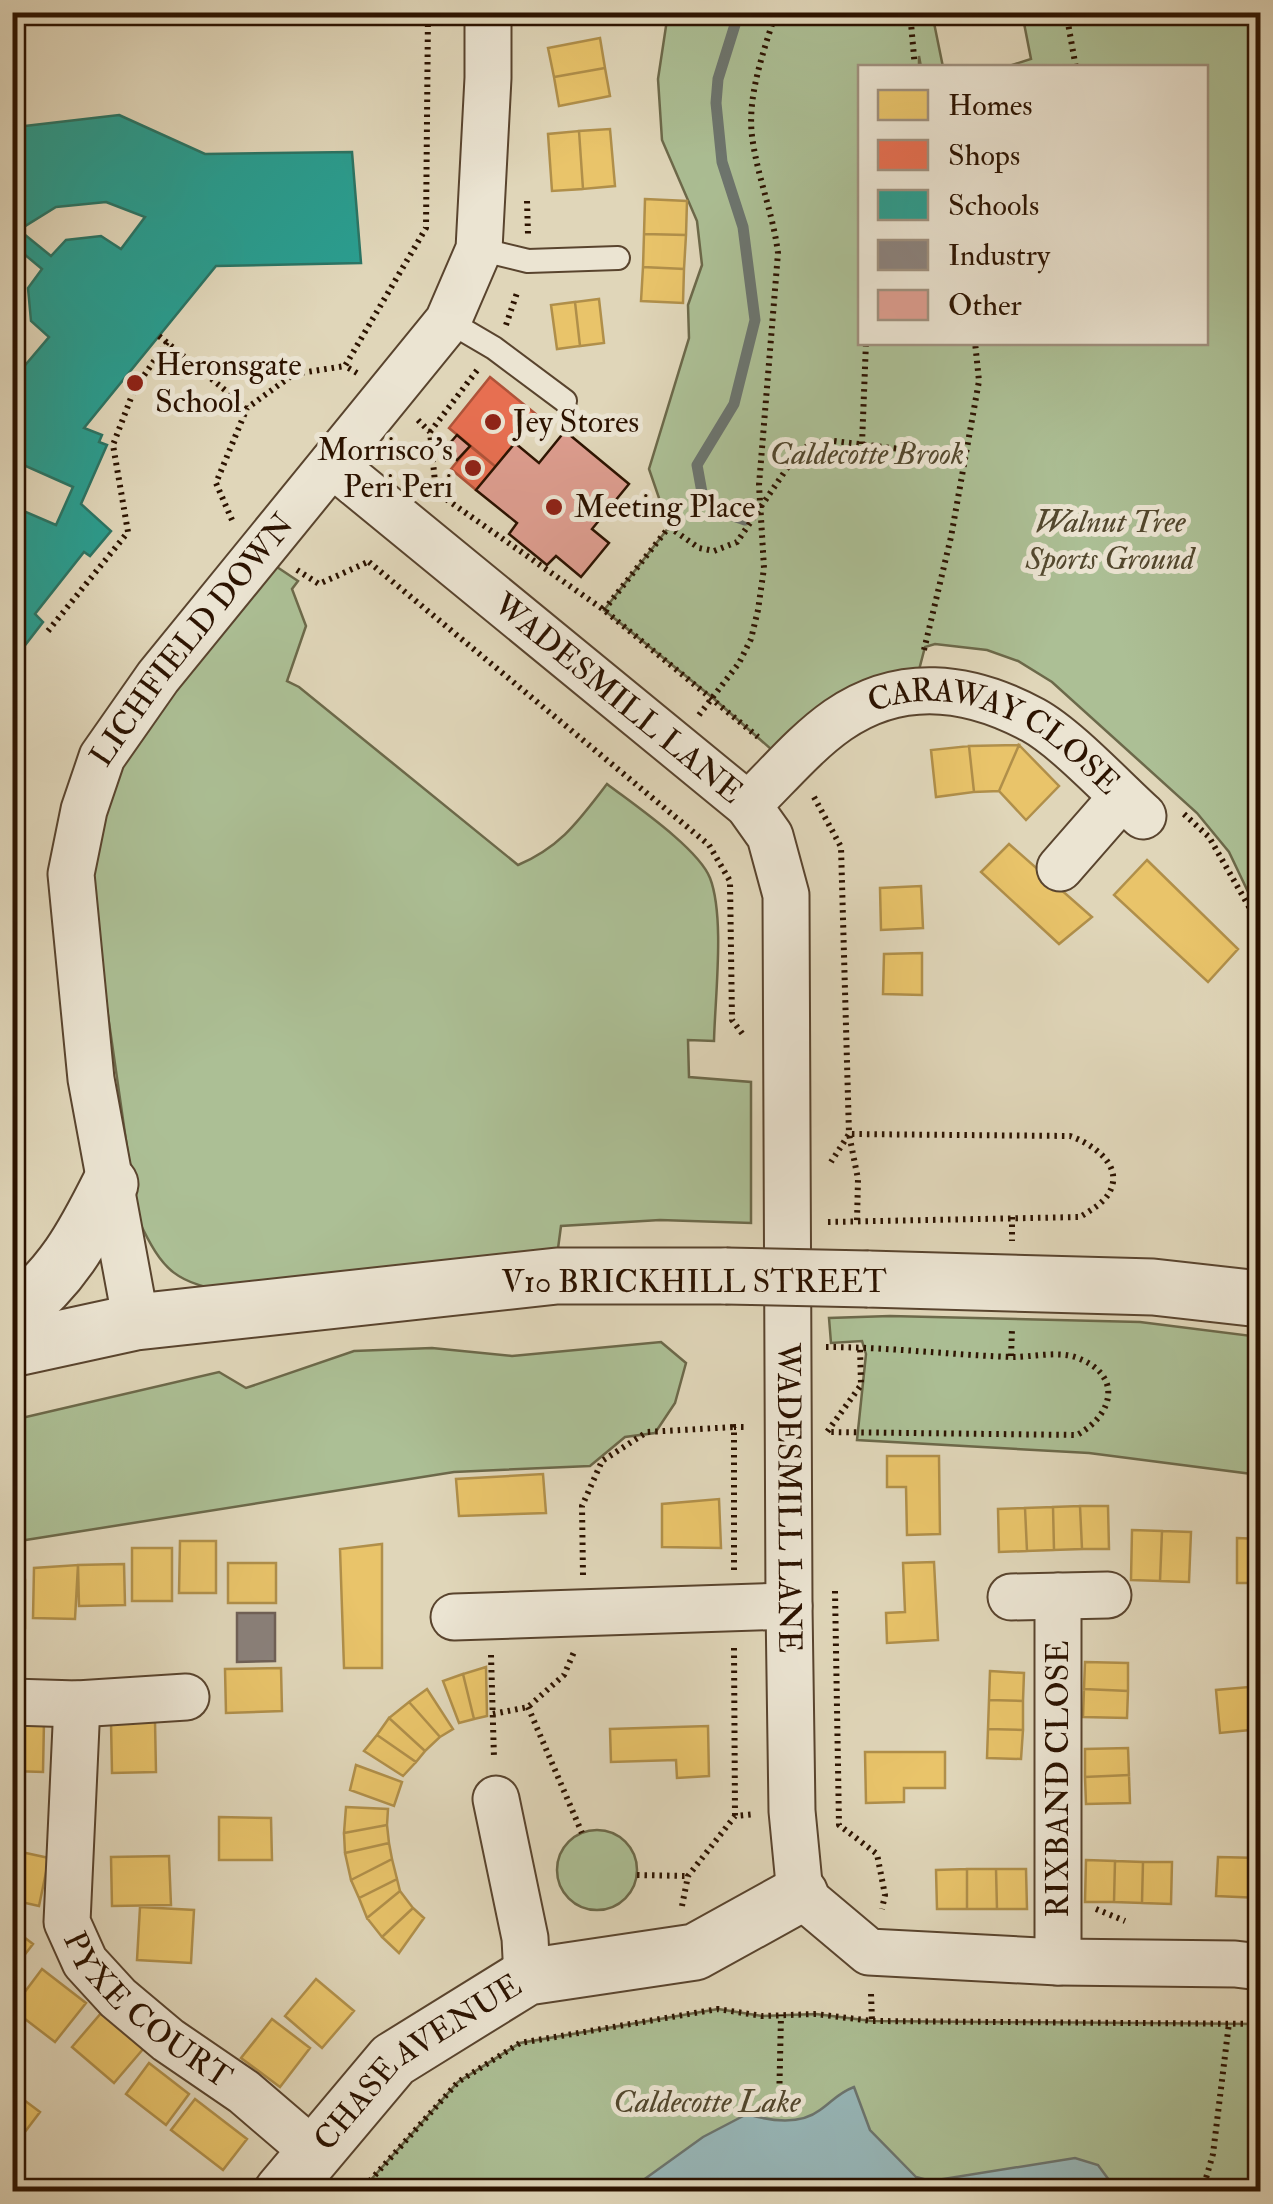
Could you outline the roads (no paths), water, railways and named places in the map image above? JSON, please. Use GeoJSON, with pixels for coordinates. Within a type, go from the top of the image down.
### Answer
{"type":"FeatureCollection","features":[{"type":"Feature","properties":{"kind":"street","name":"LICHFIELD DOWN"},"geometry":{"type":"LineString","coordinates":[[136,1322],[91,1078],[71,874],[84,810],[102,757],[158,677],[448,322],[478,249],[488,12]]}},
{"type":"Feature","properties":{"kind":"street","name":"WADESMILL LANE"},"geometry":{"type":"LineString","coordinates":[[332,464],[675,742],[748,805],[770,836],[786,895],[789,1606],[792,1811],[800,1894]]}},
{"type":"Feature","properties":{"kind":"street","name":"CARAWAY CLOSE"},"geometry":{"type":"LineString","coordinates":[[748,805],[836,722],[875,699],[914,689],[981,698],[1036,722],[1133,807],[1060,868]]}},
{"type":"Feature","properties":{"kind":"street"},"geometry":{"type":"LineString","coordinates":[[12,1316],[36,1298],[78,1248],[110,1184]]}},
{"type":"Feature","properties":{"kind":"street","name":"V10 BRICKHILL STREET"},"geometry":{"type":"LineString","coordinates":[[12,1349],[136,1322],[556,1276],[726,1276],[1152,1288],[1260,1299]]}},
{"type":"Feature","properties":{"kind":"street"},"geometry":{"type":"LineString","coordinates":[[1011,1598],[1108,1595]]}},
{"type":"Feature","properties":{"kind":"street","name":"RIXBAND CLOSE"},"geometry":{"type":"LineString","coordinates":[[1058,1596],[1058,1962]]}},
{"type":"Feature","properties":{"kind":"street"},"geometry":{"type":"LineString","coordinates":[[454,1617],[789,1606]]}},
{"type":"Feature","properties":{"kind":"street"},"geometry":{"type":"LineString","coordinates":[[12,1702],[77,1704],[186,1697]]}},
{"type":"Feature","properties":{"kind":"street","name":"PYXE COURT"},"geometry":{"type":"LineString","coordinates":[[77,1704],[67,1922],[85,1962],[118,1998],[168,2040],[244,2092],[298,2172]]}},
{"type":"Feature","properties":{"kind":"street"},"geometry":{"type":"LineString","coordinates":[[496,1799],[525,1938],[526,1977]]}},
{"type":"Feature","properties":{"kind":"street"},"geometry":{"type":"LineString","coordinates":[[800,1894],[869,1952],[1260,1967]]}},
{"type":"Feature","properties":{"kind":"street","name":"CHASE AVENUE"},"geometry":{"type":"LineString","coordinates":[[298,2172],[393,2060],[526,1977],[695,1952],[800,1894]]}},
{"type":"Feature","properties":{"kind":"lane"},"geometry":{"type":"LineString","coordinates":[[478,249],[528,261],[618,258]]}},
{"type":"Feature","properties":{"kind":"lane"},"geometry":{"type":"LineString","coordinates":[[448,322],[494,348],[565,400]]}},
{"type":"Feature","properties":{"kind":"water","name":"Caldecotte Lake"},"geometry":{"type":"Polygon","coordinates":[[[854,2087],[870,2130],[916,2177],[931,2181],[1075,2158],[1098,2165],[1109,2180],[1106,2191],[628,2191],[703,2137],[747,2114],[775,2120],[803,2118],[854,2087]]]}},
{"type":"Feature","properties":{"kind":"waterway"},"geometry":{"type":"LineString","coordinates":[[739,12],[718,79],[716,103],[722,162],[743,227],[755,320],[734,404],[697,465],[703,498],[719,511],[745,520]]}},
{"type":"Feature","properties":{"kind":"place","name":"Heronsgate School"},"geometry":{"type":"Point","coordinates":[135,383]}},
{"type":"Feature","properties":{"kind":"place","name":"Jey Stores"},"geometry":{"type":"Point","coordinates":[493,422]}},
{"type":"Feature","properties":{"kind":"place","name":"Morrisco's Peri Peri"},"geometry":{"type":"Point","coordinates":[473,468]}},
{"type":"Feature","properties":{"kind":"place","name":"Meeting Place"},"geometry":{"type":"Point","coordinates":[554,507]}},
{"type":"Feature","properties":{"kind":"park label","name":"Caldecotte Brook"},"geometry":{"type":"Point","coordinates":[867,454]}},
{"type":"Feature","properties":{"kind":"park label","name":"Walnut Tree Sports Ground"},"geometry":{"type":"Point","coordinates":[1110,540]}}]}
